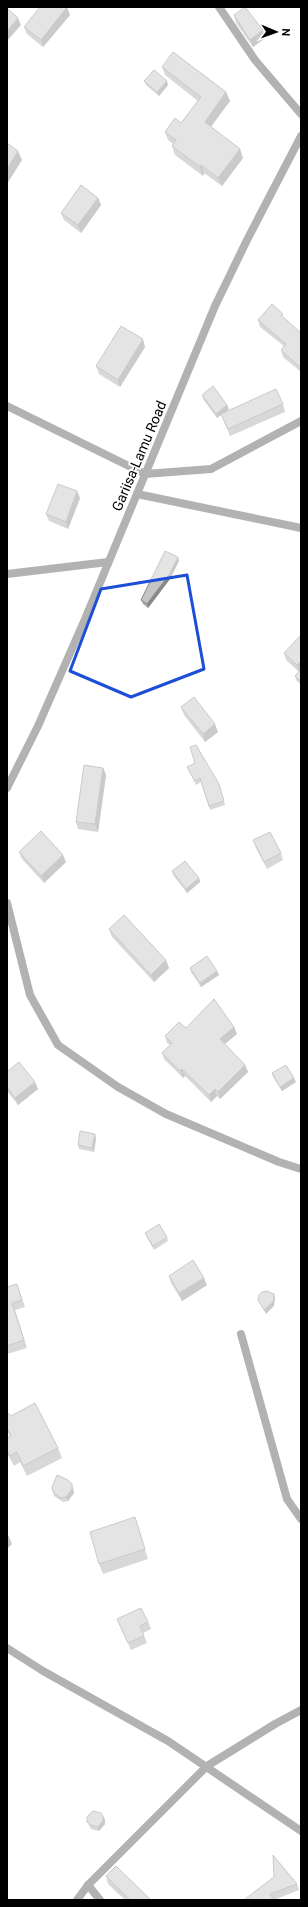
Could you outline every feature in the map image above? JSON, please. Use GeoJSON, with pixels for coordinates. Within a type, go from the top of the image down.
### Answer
{"type":"FeatureCollection","features":[{"type":"Feature","properties":{"kind":"street"},"geometry":{"type":"LineString","coordinates":[[219,7],[255,60],[301,114]]}},
{"type":"Feature","properties":{"kind":"street","name":"Gariisa-Lamu Road"},"geometry":{"type":"LineString","coordinates":[[7,788],[38,726],[215,306],[247,240],[301,136]]}},
{"type":"Feature","properties":{"kind":"street"},"geometry":{"type":"LineString","coordinates":[[7,406],[145,474],[211,469],[277,436],[301,421]]}},
{"type":"Feature","properties":{"kind":"street"},"geometry":{"type":"LineString","coordinates":[[137,494],[301,528]]}},
{"type":"Feature","properties":{"kind":"street"},"geometry":{"type":"LineString","coordinates":[[7,574],[108,562]]}},
{"type":"Feature","properties":{"kind":"street"},"geometry":{"type":"LineString","coordinates":[[7,903],[30,995],[58,1045],[118,1087],[166,1114],[279,1162],[301,1169]]}},
{"type":"Feature","properties":{"kind":"street"},"geometry":{"type":"LineString","coordinates":[[241,1334],[287,1499],[301,1519]]}},
{"type":"Feature","properties":{"kind":"street"},"geometry":{"type":"LineString","coordinates":[[7,1648],[43,1671],[168,1741],[301,1830]]}},
{"type":"Feature","properties":{"kind":"street"},"geometry":{"type":"LineString","coordinates":[[77,1900],[88,1885],[207,1766],[275,1724],[301,1710]]}},
{"type":"Feature","properties":{"kind":"street"},"geometry":{"type":"LineString","coordinates":[[88,1885],[100,1900]]}},
{"type":"Feature","properties":{"kind":"highlighted area"},"geometry":{"type":"Polygon","coordinates":[[[187,575],[204,669],[131,697],[70,671],[101,589],[187,575]]]}},
{"type":"Feature","properties":{"kind":"building"},"geometry":{"type":"Polygon","coordinates":[[[40,7],[67,7],[41,40],[24,27],[40,7]]]}},
{"type":"Feature","properties":{"kind":"building"},"geometry":{"type":"Polygon","coordinates":[[[245,7],[263,30],[250,40],[234,15],[245,7]]]}},
{"type":"Feature","properties":{"kind":"building"},"geometry":{"type":"Polygon","coordinates":[[[7,8],[18,18],[7,31],[7,8]]]}},
{"type":"Feature","properties":{"kind":"building"},"geometry":{"type":"Polygon","coordinates":[[[173,52],[226,92],[205,122],[240,149],[218,178],[201,165],[200,167],[172,146],[176,140],[165,132],[175,118],[181,123],[201,97],[162,67],[173,52]]]}},
{"type":"Feature","properties":{"kind":"building"},"geometry":{"type":"Polygon","coordinates":[[[154,70],[167,81],[157,92],[144,81],[154,70]]]}},
{"type":"Feature","properties":{"kind":"building"},"geometry":{"type":"Polygon","coordinates":[[[7,143],[18,151],[7,169],[7,143]]]}},
{"type":"Feature","properties":{"kind":"building"},"geometry":{"type":"Polygon","coordinates":[[[81,185],[98,198],[78,225],[61,213],[81,185]]]}},
{"type":"Feature","properties":{"kind":"building"},"geometry":{"type":"Polygon","coordinates":[[[272,304],[283,314],[281,315],[301,333],[301,368],[281,350],[286,344],[258,320],[272,304]]]}},
{"type":"Feature","properties":{"kind":"building"},"geometry":{"type":"Polygon","coordinates":[[[121,326],[143,339],[118,380],[96,366],[121,326]]]}},
{"type":"Feature","properties":{"kind":"building"},"geometry":{"type":"Polygon","coordinates":[[[213,386],[227,405],[216,414],[202,395],[213,386]]]}},
{"type":"Feature","properties":{"kind":"building"},"geometry":{"type":"Polygon","coordinates":[[[276,389],[283,404],[228,429],[221,414],[276,389]]]}},
{"type":"Feature","properties":{"kind":"building"},"geometry":{"type":"Polygon","coordinates":[[[58,484],[77,491],[66,522],[46,514],[58,484]]]}},
{"type":"Feature","properties":{"kind":"building"},"geometry":{"type":"Polygon","coordinates":[[[165,551],[178,557],[169,575],[147,604],[141,600],[165,551]]]}},
{"type":"Feature","properties":{"kind":"building"},"geometry":{"type":"Polygon","coordinates":[[[301,635],[301,661],[297,665],[284,653],[301,635]]]}},
{"type":"Feature","properties":{"kind":"building"},"geometry":{"type":"Polygon","coordinates":[[[301,669],[301,682],[295,676],[301,669]]]}},
{"type":"Feature","properties":{"kind":"building"},"geometry":{"type":"Polygon","coordinates":[[[194,697],[215,724],[203,734],[181,707],[194,697]]]}},
{"type":"Feature","properties":{"kind":"building"},"geometry":{"type":"Polygon","coordinates":[[[196,745],[219,784],[224,801],[209,806],[200,778],[195,781],[187,767],[195,763],[190,747],[196,745]]]}},
{"type":"Feature","properties":{"kind":"building"},"geometry":{"type":"Polygon","coordinates":[[[84,765],[103,768],[95,824],[76,822],[84,765]]]}},
{"type":"Feature","properties":{"kind":"building"},"geometry":{"type":"Polygon","coordinates":[[[41,831],[63,855],[41,876],[19,852],[41,831]]]}},
{"type":"Feature","properties":{"kind":"building"},"geometry":{"type":"Polygon","coordinates":[[[270,832],[281,853],[264,862],[253,840],[270,832]]]}},
{"type":"Feature","properties":{"kind":"building"},"geometry":{"type":"Polygon","coordinates":[[[185,861],[199,878],[186,889],[172,871],[185,861]]]}},
{"type":"Feature","properties":{"kind":"building"},"geometry":{"type":"Polygon","coordinates":[[[124,915],[166,960],[151,975],[109,929],[124,915]]]}},
{"type":"Feature","properties":{"kind":"building"},"geometry":{"type":"Polygon","coordinates":[[[207,956],[217,971],[200,983],[190,968],[207,956]]]}},
{"type":"Feature","properties":{"kind":"building"},"geometry":{"type":"Polygon","coordinates":[[[214,999],[234,1027],[220,1039],[245,1065],[218,1092],[215,1089],[209,1095],[182,1069],[180,1071],[162,1053],[172,1043],[165,1036],[179,1022],[186,1028],[214,999]]]}},
{"type":"Feature","properties":{"kind":"building"},"geometry":{"type":"Polygon","coordinates":[[[19,1062],[35,1082],[15,1098],[7,1087],[7,1072],[19,1062]]]}},
{"type":"Feature","properties":{"kind":"building"},"geometry":{"type":"Polygon","coordinates":[[[286,1065],[294,1078],[280,1087],[272,1073],[286,1065]]]}},
{"type":"Feature","properties":{"kind":"building"},"geometry":{"type":"Polygon","coordinates":[[[80,1131],[95,1134],[92,1148],[78,1145],[80,1131]]]}},
{"type":"Feature","properties":{"kind":"building"},"geometry":{"type":"Polygon","coordinates":[[[159,1224],[167,1237],[153,1246],[145,1233],[159,1224]]]}},
{"type":"Feature","properties":{"kind":"building"},"geometry":{"type":"Polygon","coordinates":[[[193,1260],[204,1278],[179,1293],[169,1276],[193,1260]]]}},
{"type":"Feature","properties":{"kind":"building"},"geometry":{"type":"Polygon","coordinates":[[[17,1284],[22,1300],[12,1303],[24,1340],[7,1346],[7,1287],[17,1284]]]}},
{"type":"Feature","properties":{"kind":"building"},"geometry":{"type":"Polygon","coordinates":[[[267,1291],[274,1294],[273,1302],[264,1310],[258,1300],[259,1295],[262,1292],[267,1291]]]}},
{"type":"Feature","properties":{"kind":"building"},"geometry":{"type":"Polygon","coordinates":[[[35,1403],[58,1448],[23,1466],[17,1452],[10,1456],[7,1451],[7,1438],[11,1436],[7,1428],[7,1412],[11,1416],[35,1403]]]}},
{"type":"Feature","properties":{"kind":"building"},"geometry":{"type":"Polygon","coordinates":[[[57,1475],[68,1480],[72,1484],[72,1489],[66,1497],[61,1498],[53,1492],[52,1487],[57,1475]]]}},
{"type":"Feature","properties":{"kind":"building"},"geometry":{"type":"Polygon","coordinates":[[[135,1517],[145,1549],[99,1564],[90,1532],[135,1517]]]}},
{"type":"Feature","properties":{"kind":"building"},"geometry":{"type":"Polygon","coordinates":[[[141,1608],[148,1622],[140,1626],[144,1636],[128,1643],[117,1619],[141,1608]]]}},
{"type":"Feature","properties":{"kind":"building"},"geometry":{"type":"Polygon","coordinates":[[[93,1811],[101,1813],[103,1816],[103,1821],[98,1827],[90,1825],[87,1822],[87,1817],[93,1811]]]}},
{"type":"Feature","properties":{"kind":"building"},"geometry":{"type":"Polygon","coordinates":[[[273,1855],[297,1884],[270,1894],[274,1900],[245,1900],[274,1877],[273,1855]]]}},
{"type":"Feature","properties":{"kind":"building"},"geometry":{"type":"Polygon","coordinates":[[[116,1866],[151,1900],[130,1900],[106,1876],[116,1866]]]}}]}
